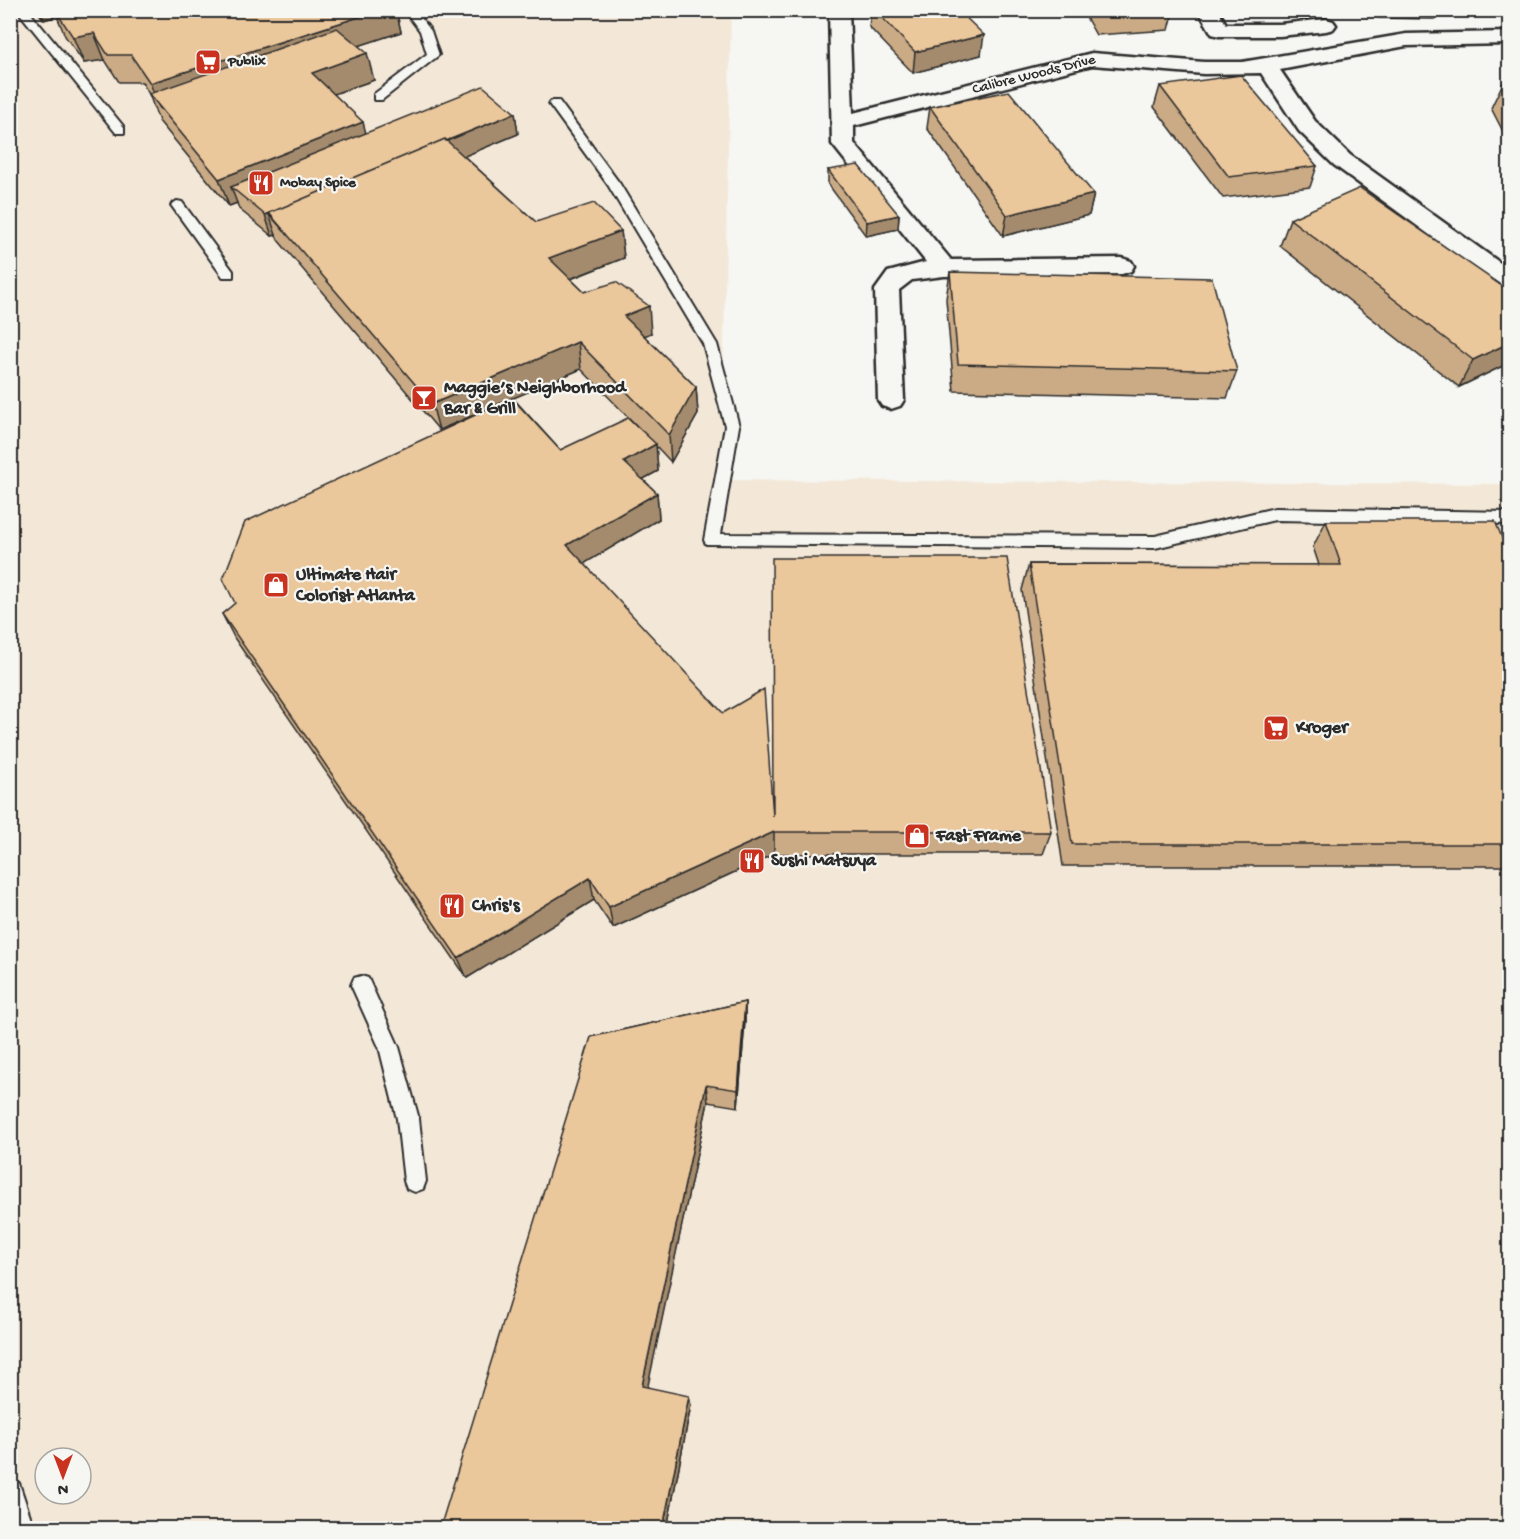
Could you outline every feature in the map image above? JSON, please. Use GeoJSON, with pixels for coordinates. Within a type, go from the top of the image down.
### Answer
{"type":"FeatureCollection","features":[{"type":"Feature","properties":{"kind":"street"},"geometry":{"type":"LineString","coordinates":[[839,10],[843,144],[944,268]]}},
{"type":"Feature","properties":{"kind":"street"},"geometry":{"type":"LineString","coordinates":[[1208,10],[1219,30],[1280,30],[1327,18],[1362,49]]}},
{"type":"Feature","properties":{"kind":"street","name":"Calibre Woods Drive"},"geometry":{"type":"LineString","coordinates":[[841,123],[1092,59],[1125,58],[1223,68],[1266,65],[1407,40],[1509,38]]}},
{"type":"Feature","properties":{"kind":"street"},"geometry":{"type":"LineString","coordinates":[[1266,65],[1322,143],[1509,282]]}},
{"type":"Feature","properties":{"kind":"street"},"geometry":{"type":"LineString","coordinates":[[891,400],[887,290],[896,276],[944,268],[1122,266]]}},
{"type":"Feature","properties":{"kind":"lane"},"geometry":{"type":"LineString","coordinates":[[22,10],[120,130]]}},
{"type":"Feature","properties":{"kind":"lane"},"geometry":{"type":"LineString","coordinates":[[378,97],[433,55],[425,31],[409,10]]}},
{"type":"Feature","properties":{"kind":"lane"},"geometry":{"type":"LineString","coordinates":[[555,104],[614,184],[710,344],[732,426],[712,540],[1155,542],[1275,514],[1509,518]]}},
{"type":"Feature","properties":{"kind":"lane"},"geometry":{"type":"LineString","coordinates":[[177,205],[228,274]]}},
{"type":"Feature","properties":{"kind":"lane"},"geometry":{"type":"LineString","coordinates":[[361,985],[389,1047],[408,1119],[415,1181]]}},
{"type":"Feature","properties":{"kind":"lane"},"geometry":{"type":"LineString","coordinates":[[10,1492],[22,1528]]}},
{"type":"Feature","properties":{"kind":"shaded area"},"geometry":{"type":"Polygon","coordinates":[[[10,11],[731,11],[721,480],[1509,484],[1509,1528],[11,1528],[10,11]]]}},
{"type":"Feature","properties":{"kind":"building"},"geometry":{"type":"Polygon","coordinates":[[[55,10],[381,10],[150,83],[131,55],[108,55],[94,33],[73,37],[55,10]]]}},
{"type":"Feature","properties":{"kind":"building"},"geometry":{"type":"Polygon","coordinates":[[[875,10],[958,10],[984,35],[915,52],[875,10]]]}},
{"type":"Feature","properties":{"kind":"building"},"geometry":{"type":"Polygon","coordinates":[[[1097,10],[1156,10],[1100,15],[1097,10]]]}},
{"type":"Feature","properties":{"kind":"building"},"geometry":{"type":"Polygon","coordinates":[[[337,28],[367,53],[312,73],[363,122],[219,179],[149,94],[337,28]]]}},
{"type":"Feature","properties":{"kind":"building"},"geometry":{"type":"Polygon","coordinates":[[[1241,75],[1317,166],[1229,177],[1160,86],[1241,75]]]}},
{"type":"Feature","properties":{"kind":"building"},"geometry":{"type":"Polygon","coordinates":[[[1504,81],[1509,81],[1509,91],[1504,81]]]}},
{"type":"Feature","properties":{"kind":"building"},"geometry":{"type":"Polygon","coordinates":[[[483,86],[515,113],[446,141],[445,139],[265,215],[231,187],[483,86]]]}},
{"type":"Feature","properties":{"kind":"building"},"geometry":{"type":"Polygon","coordinates":[[[1009,91],[1094,194],[1007,215],[930,107],[1009,91]]]}},
{"type":"Feature","properties":{"kind":"building"},"geometry":{"type":"Polygon","coordinates":[[[445,139],[536,222],[594,203],[621,231],[549,258],[584,292],[616,282],[649,306],[624,316],[696,387],[669,435],[578,342],[432,404],[269,213],[445,139]]]}},
{"type":"Feature","properties":{"kind":"building"},"geometry":{"type":"Polygon","coordinates":[[[858,165],[899,215],[867,222],[828,170],[858,165]]]}},
{"type":"Feature","properties":{"kind":"building"},"geometry":{"type":"Polygon","coordinates":[[[1360,188],[1509,291],[1509,343],[1473,360],[1290,219],[1360,188]]]}},
{"type":"Feature","properties":{"kind":"building"},"geometry":{"type":"Polygon","coordinates":[[[950,272],[1212,278],[1237,371],[958,364],[950,272]]]}},
{"type":"Feature","properties":{"kind":"building"},"geometry":{"type":"Polygon","coordinates":[[[512,398],[560,450],[628,418],[656,444],[624,462],[657,493],[567,545],[723,713],[764,689],[773,817],[772,558],[1007,558],[1051,832],[774,832],[609,907],[590,878],[458,958],[222,614],[235,603],[223,579],[245,522],[512,398]]]}},
{"type":"Feature","properties":{"kind":"building","name":"Kroger"},"geometry":{"type":"Polygon","coordinates":[[[1326,521],[1495,521],[1505,545],[1509,545],[1509,844],[1072,844],[1029,564],[1341,565],[1326,521]]]}},
{"type":"Feature","properties":{"kind":"building"},"geometry":{"type":"Polygon","coordinates":[[[745,1002],[738,1090],[706,1085],[642,1386],[689,1396],[663,1528],[440,1528],[591,1037],[745,1002]]]}},
{"type":"Feature","properties":{"kind":"place","name":"Publix"},"geometry":{"type":"Point","coordinates":[208,62]}},
{"type":"Feature","properties":{"kind":"place","name":"Mobay Spice"},"geometry":{"type":"Point","coordinates":[261,183]}},
{"type":"Feature","properties":{"kind":"place","name":"Maggie’s Neighborhood Bar & Grill"},"geometry":{"type":"Point","coordinates":[424,398]}},
{"type":"Feature","properties":{"kind":"place","name":"Ultimate Hair Colorist Atlanta"},"geometry":{"type":"Point","coordinates":[276,585]}},
{"type":"Feature","properties":{"kind":"place","name":"Kroger"},"geometry":{"type":"Point","coordinates":[1276,728]}},
{"type":"Feature","properties":{"kind":"place","name":"Fast Frame"},"geometry":{"type":"Point","coordinates":[917,836]}},
{"type":"Feature","properties":{"kind":"place","name":"Sushi Matsuya"},"geometry":{"type":"Point","coordinates":[752,861]}},
{"type":"Feature","properties":{"kind":"place","name":"Chris's"},"geometry":{"type":"Point","coordinates":[452,906]}}]}
